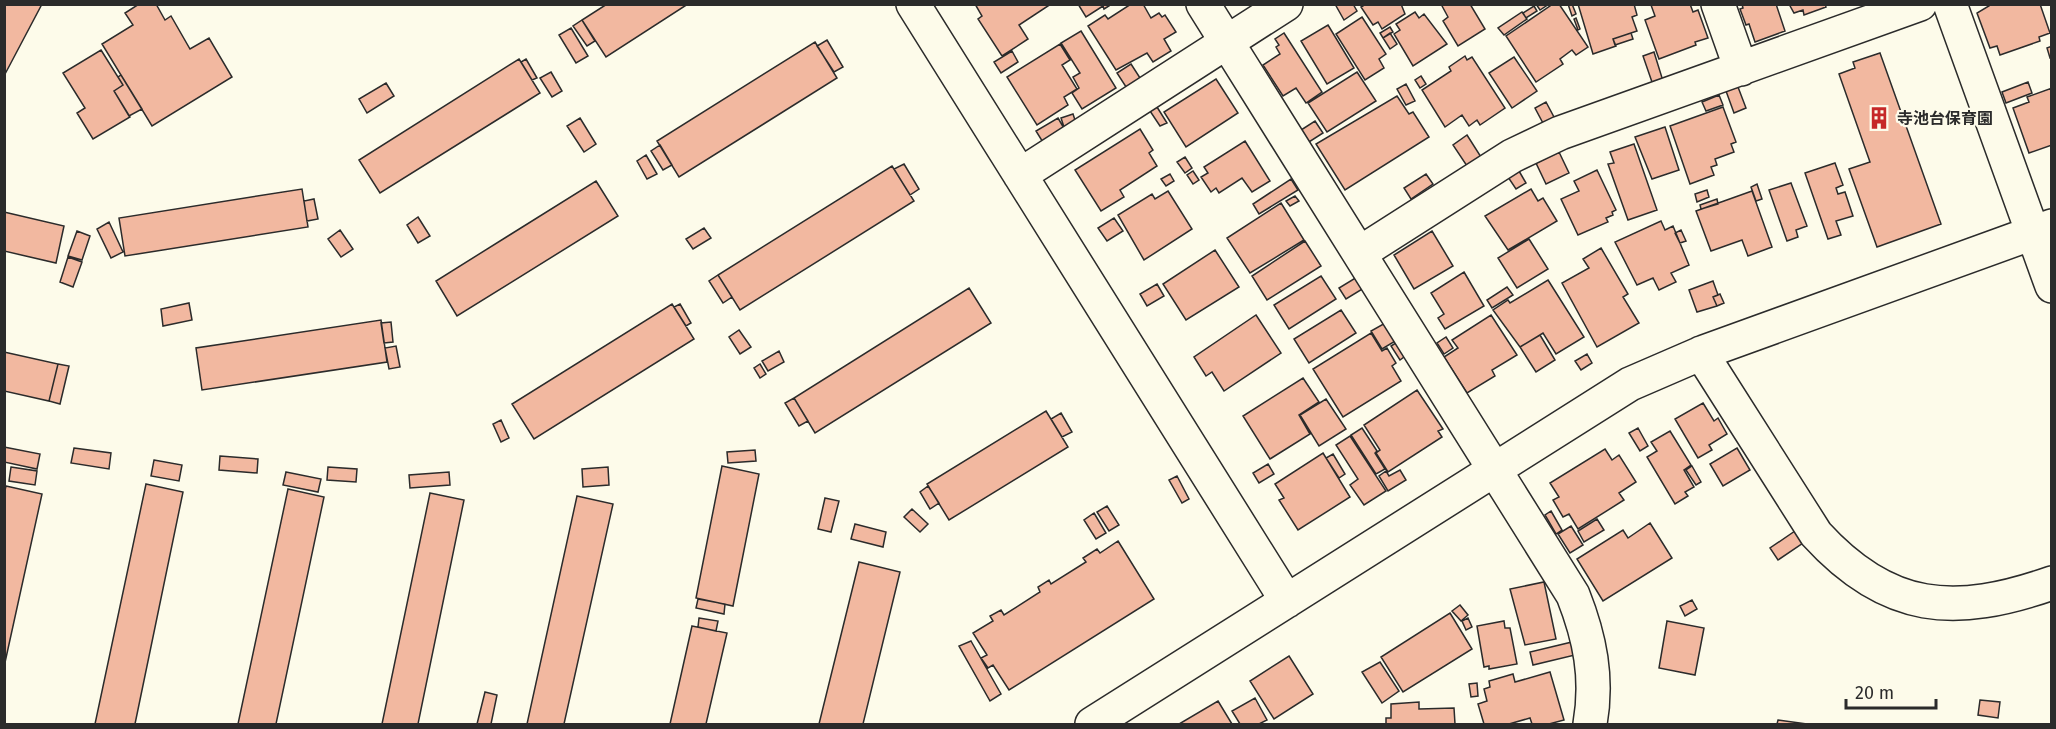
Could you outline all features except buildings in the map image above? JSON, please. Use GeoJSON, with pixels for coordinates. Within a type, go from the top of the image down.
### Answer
{"type":"FeatureCollection","features":[{"type":"Feature","properties":{"kind":"street"},"geometry":{"type":"LineString","coordinates":[[913,4],[1287,601]]}},
{"type":"Feature","properties":{"kind":"street"},"geometry":{"type":"LineString","coordinates":[[1203,4],[1555,563],[1585,626],[1594,681],[1590,724]]}},
{"type":"Feature","properties":{"kind":"street"},"geometry":{"type":"LineString","coordinates":[[1020,175],[1286,4]]}},
{"type":"Feature","properties":{"kind":"street"},"geometry":{"type":"LineString","coordinates":[[1718,4],[1741,69]]}},
{"type":"Feature","properties":{"kind":"street"},"geometry":{"type":"LineString","coordinates":[[1360,253],[1512,156],[1560,133],[1920,4]]}},
{"type":"Feature","properties":{"kind":"street"},"geometry":{"type":"LineString","coordinates":[[1950,4],[2042,230],[2052,286]]}},
{"type":"Feature","properties":{"kind":"street"},"geometry":{"type":"LineString","coordinates":[[1092,724],[1630,384],[1701,353],[2042,230]]}},
{"type":"Feature","properties":{"kind":"street"},"geometry":{"type":"LineString","coordinates":[[1701,353],[1816,534],[1839,560],[1866,578],[1896,594],[1922,602],[1956,604],[2017,595],[2052,583]]}},
{"type":"Feature","properties":{"kind":"place","name":"寺池台保育園"},"geometry":{"type":"Point","coordinates":[1879,118]}}]}
